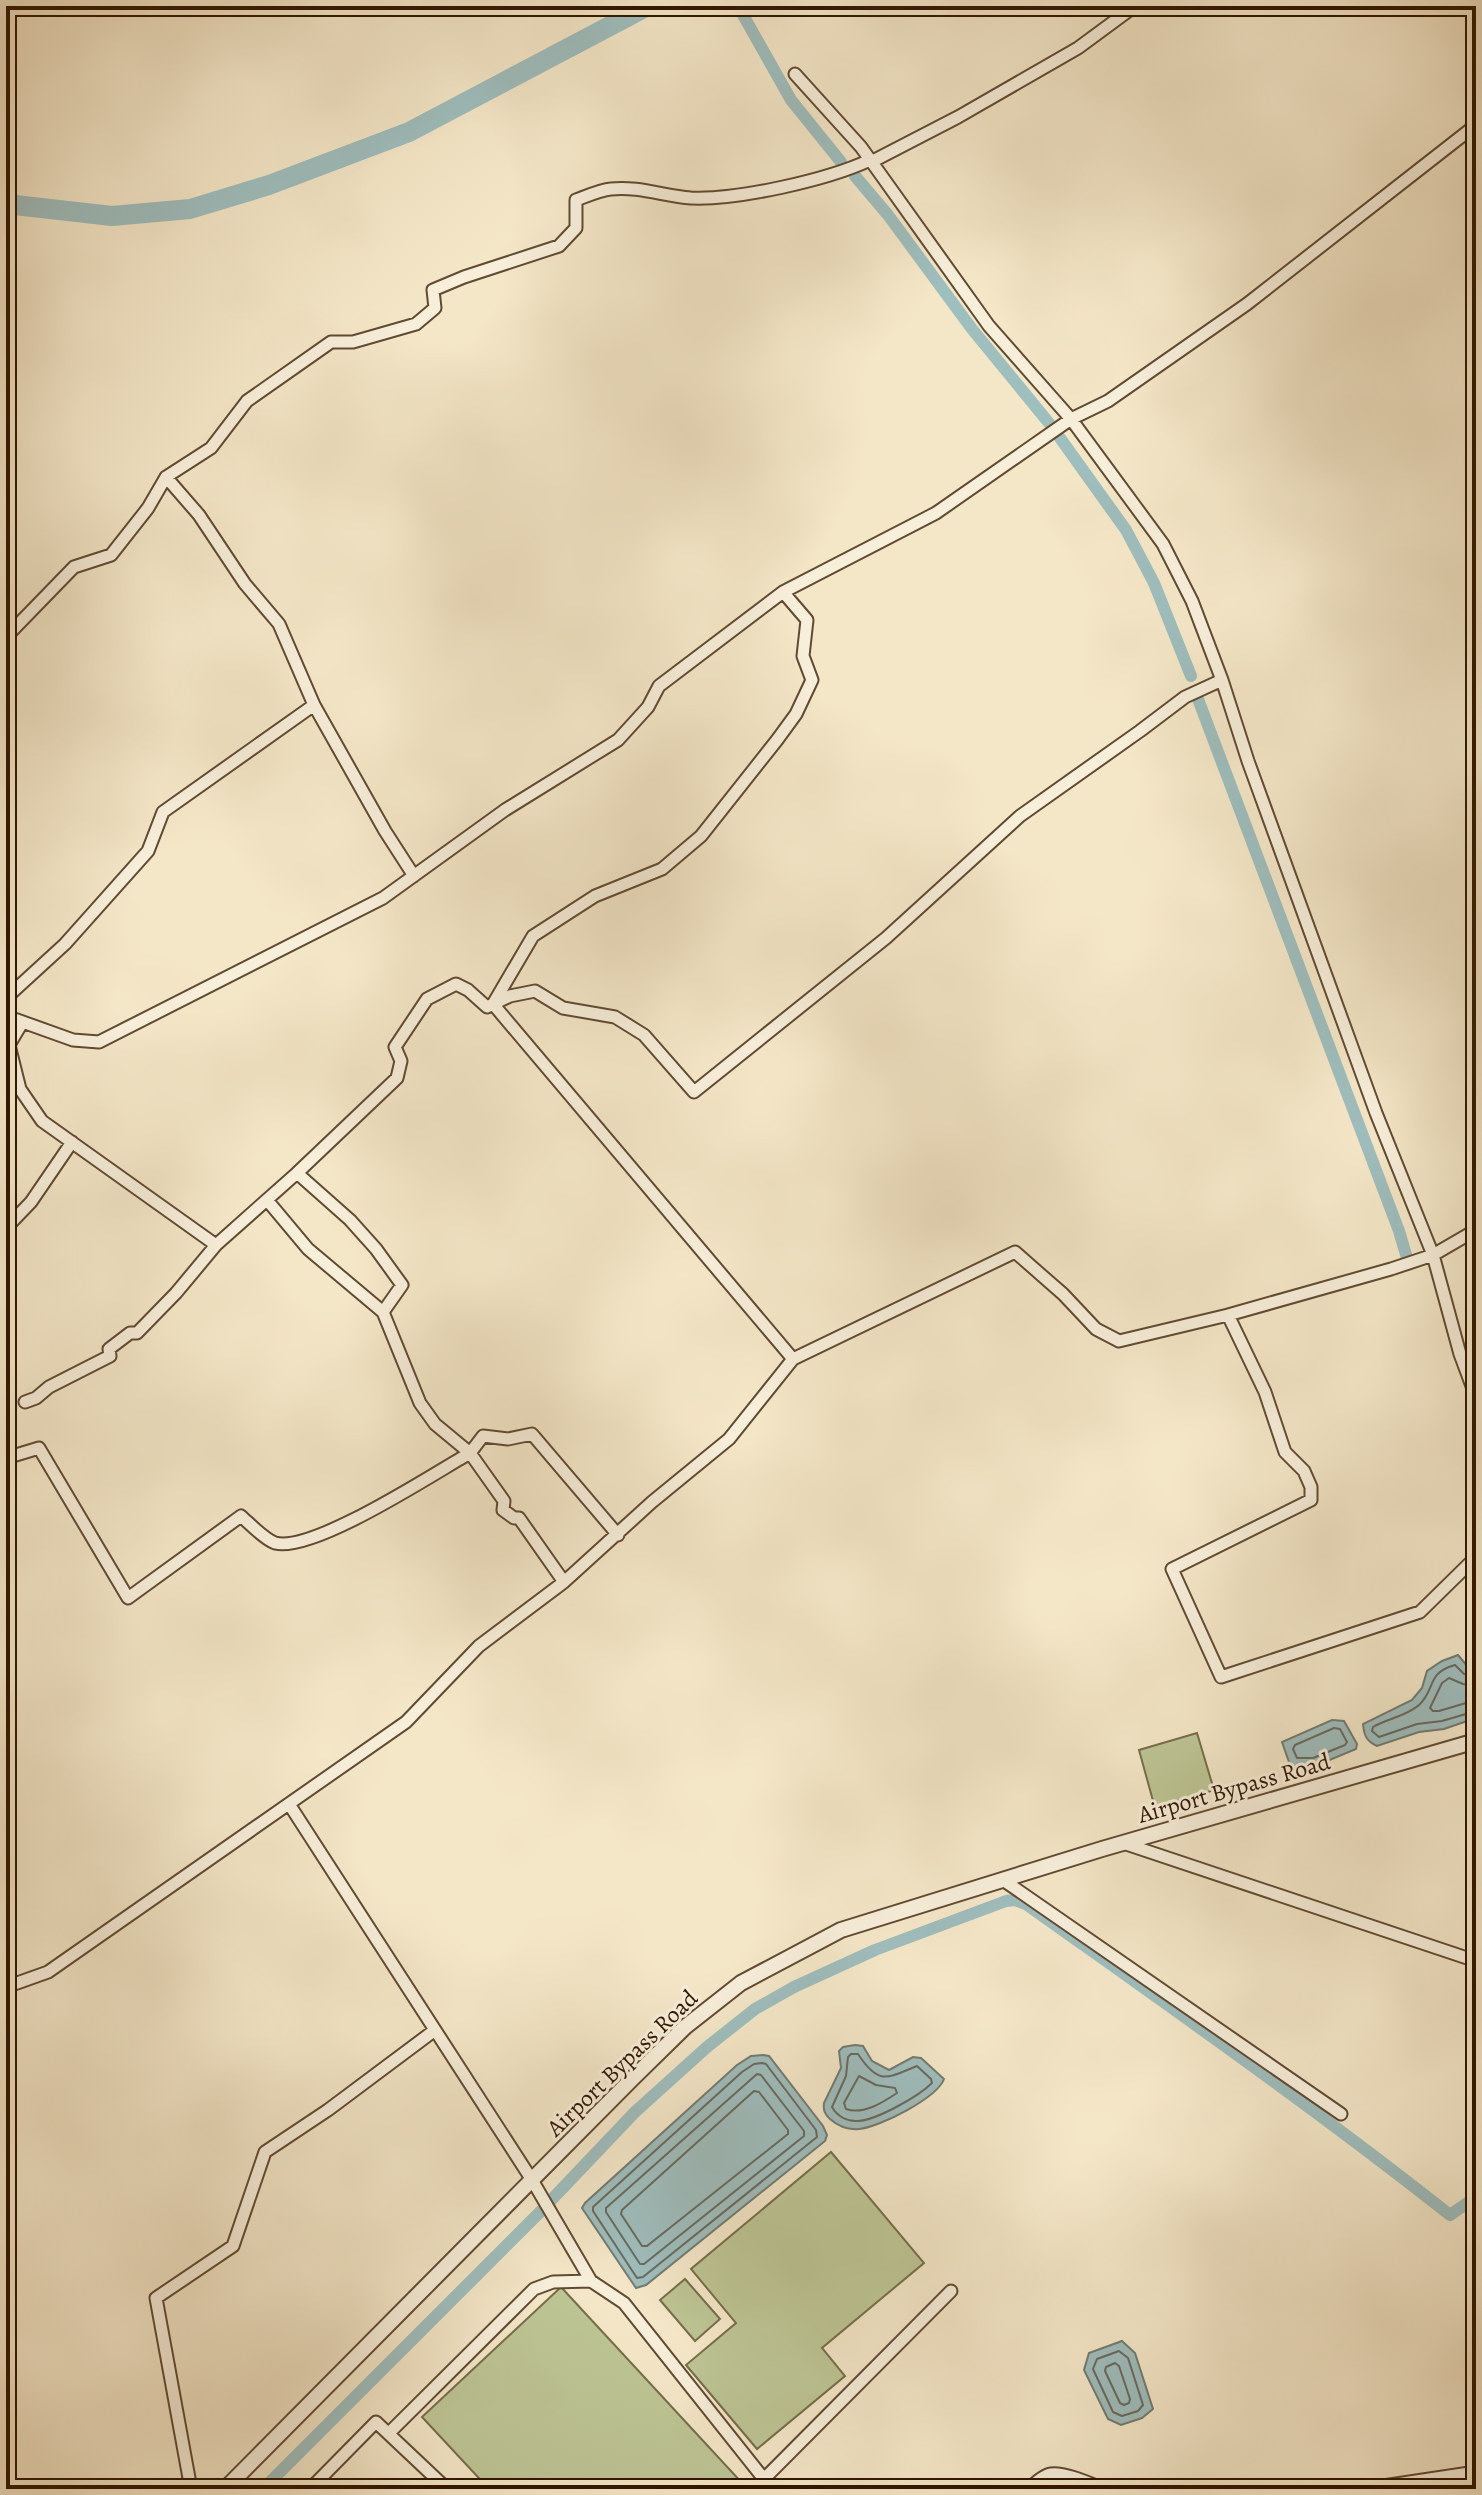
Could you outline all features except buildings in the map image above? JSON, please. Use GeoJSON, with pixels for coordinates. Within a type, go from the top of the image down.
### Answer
{"type":"FeatureCollection","features":[{"type":"Feature","properties":{"kind":"street"},"geometry":{"type":"LineString","coordinates":[[6,637],[74,567],[111,555],[148,508],[166,477],[211,448],[247,401],[331,342],[353,342],[416,324],[435,308],[433,290],[559,246],[576,228],[576,200],[611,189],[655,191],[690,198],[726,196],[847,171],[958,117],[1078,48],[1135,6]]}},
{"type":"Feature","properties":{"kind":"street"},"geometry":{"type":"LineString","coordinates":[[795,74],[871,161],[989,326],[1071,419],[1163,544],[1192,601],[1376,1113],[1433,1255],[1460,1354],[1476,1397]]}},
{"type":"Feature","properties":{"kind":"street"},"geometry":{"type":"LineString","coordinates":[[6,1016],[73,1040],[99,1042],[383,898],[505,810],[618,740],[648,707],[659,686],[783,592],[936,513],[1071,419],[1108,401],[1247,304],[1476,125]]}},
{"type":"Feature","properties":{"kind":"street"},"geometry":{"type":"LineString","coordinates":[[166,477],[199,515],[245,584],[279,624],[314,705],[414,876]]}},
{"type":"Feature","properties":{"kind":"street"},"geometry":{"type":"LineString","coordinates":[[493,1004],[533,936],[595,896],[662,869],[701,836],[796,714],[812,680],[803,656],[807,620],[783,592]]}},
{"type":"Feature","properties":{"kind":"street"},"geometry":{"type":"LineString","coordinates":[[25,1402],[110,1356],[109,1349],[130,1333],[137,1333],[216,1245],[397,1078],[401,1061],[395,1047],[427,999],[456,984],[487,1007],[510,996],[535,991],[563,1008],[615,1017],[644,1035],[694,1092],[886,938],[1020,816],[1185,697],[1222,680]]}},
{"type":"Feature","properties":{"kind":"street"},"geometry":{"type":"LineString","coordinates":[[6,998],[65,944],[148,851],[163,812],[314,705]]}},
{"type":"Feature","properties":{"kind":"street"},"geometry":{"type":"LineString","coordinates":[[493,1004],[793,1359]]}},
{"type":"Feature","properties":{"kind":"street"},"geometry":{"type":"LineString","coordinates":[[22,1023],[9,1045],[9,1060],[20,1089],[42,1121],[216,1245]]}},
{"type":"Feature","properties":{"kind":"street"},"geometry":{"type":"LineString","coordinates":[[6,1228],[31,1202],[72,1142]]}},
{"type":"Feature","properties":{"kind":"street"},"geometry":{"type":"LineString","coordinates":[[297,1173],[350,1220],[402,1285],[383,1312]]}},
{"type":"Feature","properties":{"kind":"street"},"geometry":{"type":"LineString","coordinates":[[267,1200],[308,1249],[383,1312],[420,1403],[435,1424],[470,1453],[504,1501],[503,1510],[519,1518],[564,1582]]}},
{"type":"Feature","properties":{"kind":"street"},"geometry":{"type":"LineString","coordinates":[[6,1987],[48,1972],[406,1722],[479,1646],[564,1582],[652,1502],[729,1439],[793,1359],[1015,1252],[1063,1294],[1096,1329],[1119,1341],[1228,1315],[1391,1269],[1433,1255],[1476,1230]]}},
{"type":"Feature","properties":{"kind":"street"},"geometry":{"type":"LineString","coordinates":[[1228,1315],[1265,1392],[1285,1452],[1304,1471],[1311,1487],[1311,1500],[1172,1569],[1221,1677],[1420,1612],[1476,1557]]}},
{"type":"Feature","properties":{"kind":"street"},"geometry":{"type":"LineString","coordinates":[[6,1458],[39,1448],[128,1598],[241,1516],[274,1542],[291,1543],[343,1527],[470,1453],[483,1436],[508,1439],[532,1434],[618,1535]]}},
{"type":"Feature","properties":{"kind":"street","name":"Airport Bypass Road"},"geometry":{"type":"LineString","coordinates":[[225,2489],[685,2027],[741,1983],[841,1930],[1123,1843],[1476,1741]]}},
{"type":"Feature","properties":{"kind":"street"},"geometry":{"type":"LineString","coordinates":[[289,1804],[532,2180],[591,2281],[624,2303],[764,2479]]}},
{"type":"Feature","properties":{"kind":"street"},"geometry":{"type":"LineString","coordinates":[[1123,1843],[1476,1961]]}},
{"type":"Feature","properties":{"kind":"street"},"geometry":{"type":"LineString","coordinates":[[1003,1880],[1341,2114]]}},
{"type":"Feature","properties":{"kind":"street"},"geometry":{"type":"LineString","coordinates":[[191,2489],[156,2298],[233,2246],[265,2152],[328,2110],[435,2030]]}},
{"type":"Feature","properties":{"kind":"street"},"geometry":{"type":"LineString","coordinates":[[389,2433],[534,2289],[553,2282],[591,2281]]}},
{"type":"Feature","properties":{"kind":"street"},"geometry":{"type":"LineString","coordinates":[[754,2489],[951,2291]]}},
{"type":"Feature","properties":{"kind":"street"},"geometry":{"type":"LineString","coordinates":[[310,2489],[376,2422],[447,2489]]}},
{"type":"Feature","properties":{"kind":"street"},"geometry":{"type":"LineString","coordinates":[[1363,2489],[1476,2472]]}},
{"type":"Feature","properties":{"kind":"street"},"geometry":{"type":"LineString","coordinates":[[1029,2489],[1052,2474],[1080,2479],[1104,2489]]}},
{"type":"Feature","properties":{"kind":"green space"},"geometry":{"type":"Polygon","coordinates":[[[1197,1733],[1214,1790],[1155,1808],[1139,1750],[1197,1733]]]}},
{"type":"Feature","properties":{"kind":"green space"},"geometry":{"type":"Polygon","coordinates":[[[831,2152],[924,2263],[822,2348],[845,2376],[757,2449],[686,2365],[736,2323],[691,2269],[831,2152]]]}},
{"type":"Feature","properties":{"kind":"green space"},"geometry":{"type":"Polygon","coordinates":[[[685,2279],[720,2319],[695,2341],[660,2300],[685,2279]]]}},
{"type":"Feature","properties":{"kind":"green space"},"geometry":{"type":"Polygon","coordinates":[[[561,2287],[743,2484],[738,2489],[489,2489],[422,2417],[561,2287]]]}},
{"type":"Feature","properties":{"kind":"water"},"geometry":{"type":"Polygon","coordinates":[[[1458,1655],[1468,1667],[1476,1668],[1476,1718],[1377,1746],[1368,1740],[1363,1724],[1412,1700],[1422,1688],[1427,1671],[1458,1655]]]}},
{"type":"Feature","properties":{"kind":"water"},"geometry":{"type":"Polygon","coordinates":[[[1332,1720],[1344,1721],[1357,1744],[1356,1749],[1315,1766],[1295,1768],[1289,1762],[1282,1742],[1332,1720]]]}},
{"type":"Feature","properties":{"kind":"water"},"geometry":{"type":"Polygon","coordinates":[[[855,2045],[863,2046],[872,2061],[889,2070],[913,2057],[921,2058],[944,2079],[931,2095],[893,2117],[859,2129],[844,2127],[827,2116],[824,2103],[841,2068],[839,2051],[855,2045]]]}},
{"type":"Feature","properties":{"kind":"water"},"geometry":{"type":"Polygon","coordinates":[[[751,2056],[769,2056],[823,2126],[827,2135],[825,2141],[646,2285],[636,2288],[582,2208],[737,2065],[751,2056]]]}},
{"type":"Feature","properties":{"kind":"water"},"geometry":{"type":"Polygon","coordinates":[[[1122,2341],[1135,2353],[1153,2409],[1142,2418],[1121,2425],[1108,2419],[1084,2370],[1089,2353],[1122,2341]]]}},
{"type":"Feature","properties":{"kind":"waterway"},"geometry":{"type":"LineString","coordinates":[[6,204],[112,216],[190,209],[269,185],[409,132],[648,6]]}},
{"type":"Feature","properties":{"kind":"waterway"},"geometry":{"type":"LineString","coordinates":[[738,6],[791,100],[841,162]]}},
{"type":"Feature","properties":{"kind":"waterway"},"geometry":{"type":"LineString","coordinates":[[855,176],[888,215],[972,329],[1049,423]]}},
{"type":"Feature","properties":{"kind":"waterway"},"geometry":{"type":"LineString","coordinates":[[1060,438],[1126,530],[1154,583],[1191,676]]}},
{"type":"Feature","properties":{"kind":"waterway"},"geometry":{"type":"LineString","coordinates":[[1198,699],[1407,1258]]}},
{"type":"Feature","properties":{"kind":"waterway"},"geometry":{"type":"LineString","coordinates":[[263,2489],[538,2214],[635,2112],[707,2047],[755,2009],[794,1987],[875,1950],[1006,1901],[1026,1904],[1187,2018],[1450,2215],[1476,2197]]}}]}
